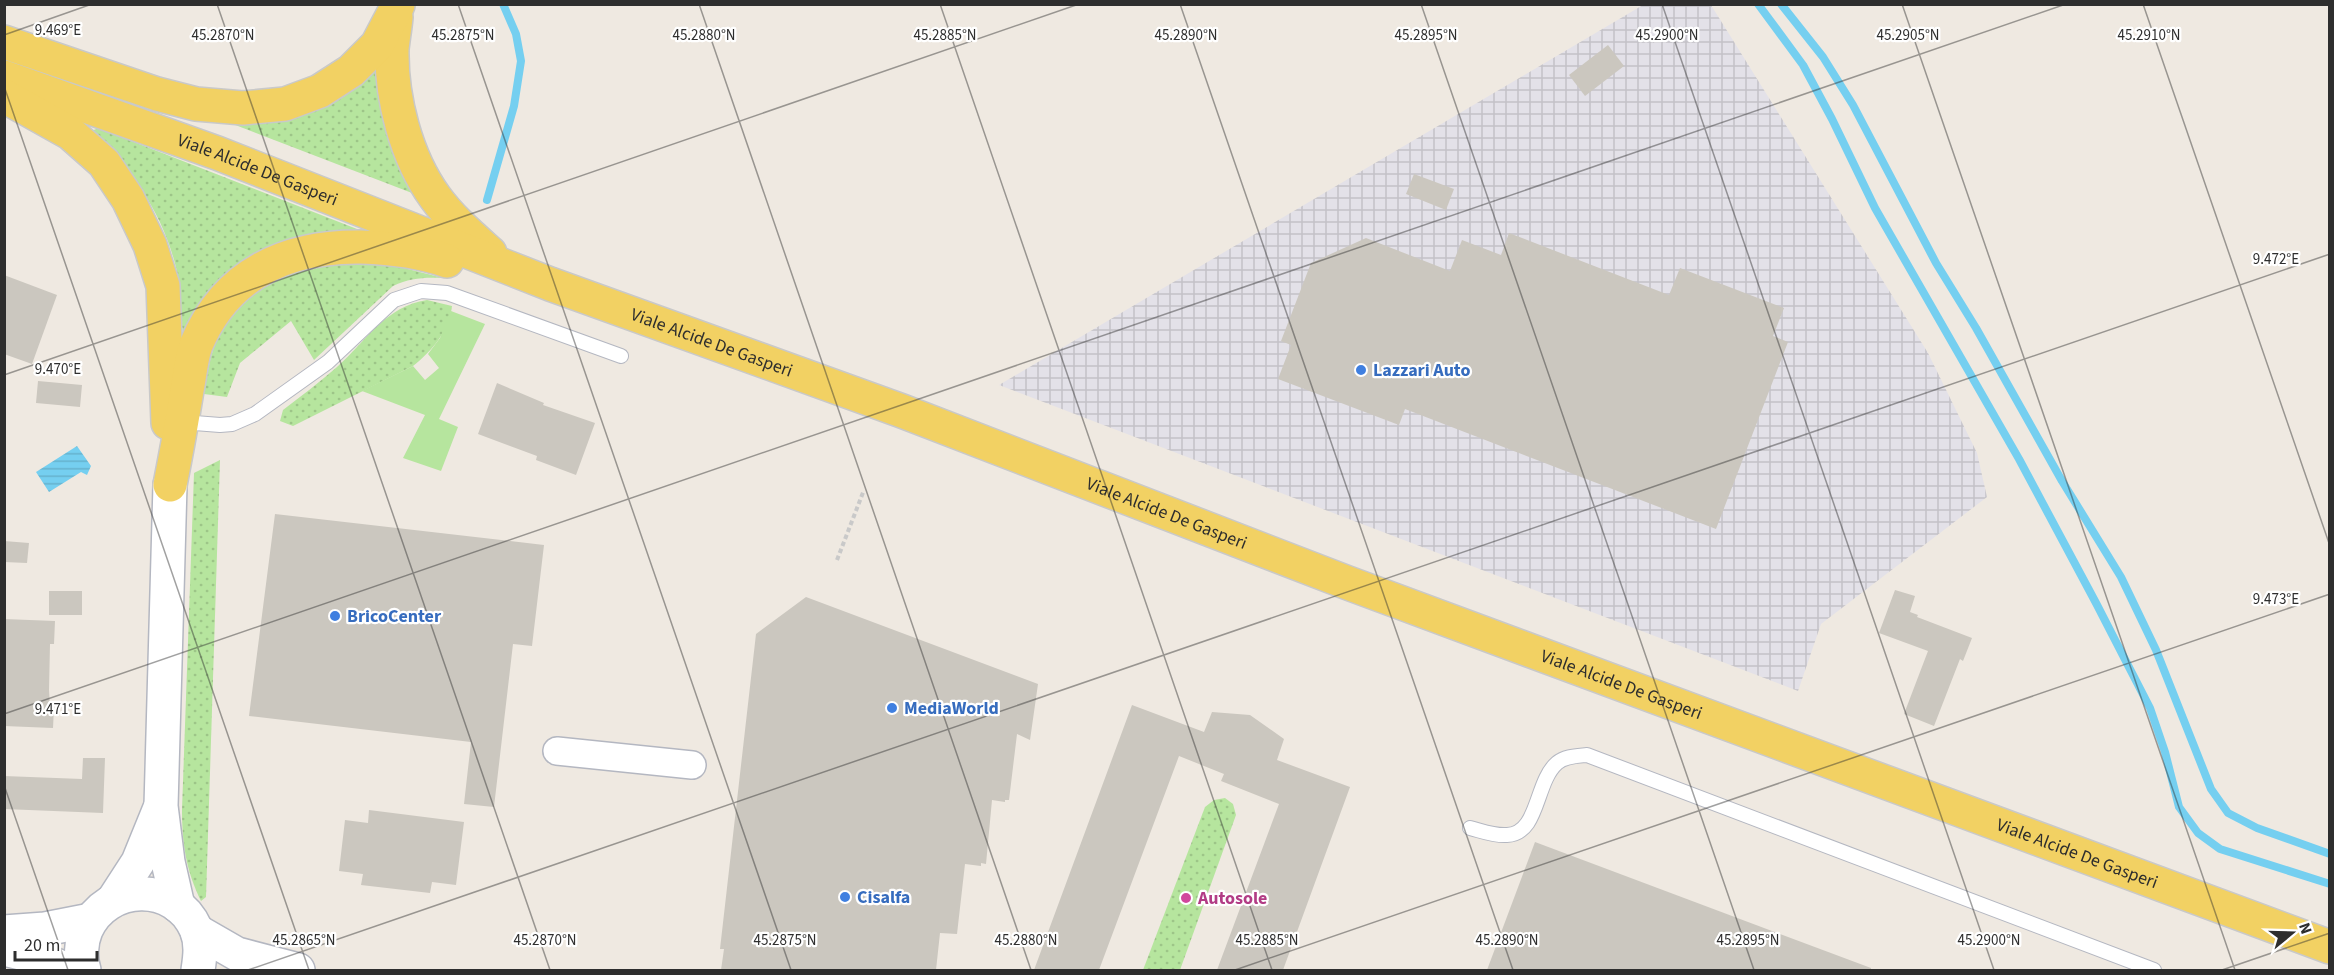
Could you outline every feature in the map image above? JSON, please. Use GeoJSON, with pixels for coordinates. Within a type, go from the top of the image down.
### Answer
{"type":"FeatureCollection","features":[{"type":"Feature","properties":{"kind":"main road"},"geometry":{"type":"LineString","coordinates":[[4,42],[158,94],[196,104],[243,108],[285,104],[320,91],[351,71],[377,45],[398,5]]}},
{"type":"Feature","properties":{"kind":"main road"},"geometry":{"type":"LineString","coordinates":[[398,5],[393,49],[394,83],[402,123],[415,161],[435,197],[465,231],[505,266]]}},
{"type":"Feature","properties":{"kind":"main road","name":"Viale Alcide De Gasperi"},"geometry":{"type":"LineString","coordinates":[[4,77],[217,153],[550,284],[902,411],[1348,583],[2330,947]]}},
{"type":"Feature","properties":{"kind":"main road"},"geometry":{"type":"LineString","coordinates":[[4,96],[70,133],[104,163],[128,199],[150,245],[163,286],[175,421],[170,485]]}},
{"type":"Feature","properties":{"kind":"main road"},"geometry":{"type":"LineString","coordinates":[[175,421],[195,348],[211,315],[233,290],[253,273],[276,261],[305,252],[337,247],[389,248],[436,258],[485,275],[550,284]]}},
{"type":"Feature","properties":{"kind":"street"},"geometry":{"type":"LineString","coordinates":[[170,485],[161,806],[168,862],[201,951],[198,970]]}},
{"type":"Feature","properties":{"kind":"street"},"geometry":{"type":"LineString","coordinates":[[557,752],[692,765]]}},
{"type":"Feature","properties":{"kind":"street"},"geometry":{"type":"LineString","coordinates":[[84,970],[81,950],[84,934],[138,862],[161,806]]}},
{"type":"Feature","properties":{"kind":"street"},"geometry":{"type":"LineString","coordinates":[[4,932],[45,929],[102,910],[130,894],[147,893],[164,897],[237,954],[296,970]]}},
{"type":"Feature","properties":{"kind":"street"},"geometry":{"type":"LineString","coordinates":[[4,949],[41,958],[66,970]]}},
{"type":"Feature","properties":{"kind":"lane"},"geometry":{"type":"LineString","coordinates":[[175,421],[232,424],[255,414],[328,362],[394,300],[421,291],[454,295],[621,356]]}},
{"type":"Feature","properties":{"kind":"lane"},"geometry":{"type":"LineString","coordinates":[[1470,828],[1508,836],[1519,832],[1529,823],[1545,778],[1557,762],[1571,756],[1587,755],[2154,970]]}},
{"type":"Feature","properties":{"kind":"path"},"geometry":{"type":"LineString","coordinates":[[837,560],[864,490]]}},
{"type":"Feature","properties":{"kind":"shaded area"},"geometry":{"type":"Polygon","coordinates":[[[1643,5],[1711,5],[1928,353],[1977,453],[1987,497],[1821,624],[1798,691],[999,385],[1643,5]]]}},
{"type":"Feature","properties":{"kind":"green space"},"geometry":{"type":"Polygon","coordinates":[[[383,47],[414,190],[412,193],[225,121],[383,47]]]}},
{"type":"Feature","properties":{"kind":"green space"},"geometry":{"type":"Polygon","coordinates":[[[98,128],[358,231],[183,333],[179,282],[168,240],[149,201],[137,183],[110,149],[94,134],[94,130],[98,128]]]}},
{"type":"Feature","properties":{"kind":"green space"},"geometry":{"type":"Polygon","coordinates":[[[347,260],[400,267],[443,278],[417,279],[393,286],[314,360],[291,321],[240,363],[227,397],[204,394],[214,346],[220,332],[237,308],[264,286],[284,274],[307,267],[347,260]]]}},
{"type":"Feature","properties":{"kind":"green space"},"geometry":{"type":"Polygon","coordinates":[[[427,300],[452,306],[447,324],[438,340],[413,366],[293,426],[280,421],[283,410],[337,367],[388,317],[400,309],[427,300]]]}},
{"type":"Feature","properties":{"kind":"green space"},"geometry":{"type":"Polygon","coordinates":[[[451,311],[485,324],[439,419],[458,427],[441,471],[403,458],[425,415],[362,391],[413,366],[425,380],[439,368],[428,354],[440,338],[451,311]]]}},
{"type":"Feature","properties":{"kind":"green space"},"geometry":{"type":"Polygon","coordinates":[[[220,460],[206,897],[201,901],[186,857],[182,810],[194,473],[220,460]]]}},
{"type":"Feature","properties":{"kind":"green space"},"geometry":{"type":"Polygon","coordinates":[[[1225,798],[1233,804],[1236,815],[1180,970],[1143,970],[1205,807],[1214,800],[1225,798]]]}},
{"type":"Feature","properties":{"kind":"water"},"geometry":{"type":"Polygon","coordinates":[[[77,446],[91,466],[87,475],[81,472],[49,492],[36,472],[77,446]]]}},
{"type":"Feature","properties":{"kind":"building"},"geometry":{"type":"Polygon","coordinates":[[[1608,45],[1624,66],[1585,96],[1569,75],[1608,45]]]}},
{"type":"Feature","properties":{"kind":"building"},"geometry":{"type":"Polygon","coordinates":[[[1414,174],[1454,189],[1446,210],[1406,194],[1414,174]]]}},
{"type":"Feature","properties":{"kind":"building"},"geometry":{"type":"Polygon","coordinates":[[[1509,233],[1669,295],[1680,268],[1784,308],[1773,336],[1788,342],[1716,529],[1405,409],[1399,425],[1278,379],[1291,345],[1281,341],[1311,263],[1366,238],[1450,271],[1462,240],[1501,255],[1509,233]]]}},
{"type":"Feature","properties":{"kind":"building"},"geometry":{"type":"Polygon","coordinates":[[[4,275],[57,295],[32,364],[4,354],[4,275]]]}},
{"type":"Feature","properties":{"kind":"building"},"geometry":{"type":"Polygon","coordinates":[[[38,381],[82,385],[80,407],[36,403],[38,381]]]}},
{"type":"Feature","properties":{"kind":"building"},"geometry":{"type":"Polygon","coordinates":[[[497,383],[544,403],[543,405],[595,423],[576,475],[536,460],[537,456],[478,434],[497,383]]]}},
{"type":"Feature","properties":{"kind":"building"},"geometry":{"type":"Polygon","coordinates":[[[275,514],[544,545],[532,646],[513,644],[494,807],[464,804],[471,742],[249,716],[275,514]]]}},
{"type":"Feature","properties":{"kind":"building"},"geometry":{"type":"Polygon","coordinates":[[[4,541],[29,543],[27,563],[4,562],[4,541]]]}},
{"type":"Feature","properties":{"kind":"building"},"geometry":{"type":"Polygon","coordinates":[[[1895,590],[1915,596],[1910,612],[1918,615],[1917,617],[1972,638],[1963,661],[1960,659],[1934,726],[1904,714],[1928,651],[1879,633],[1895,590]]]}},
{"type":"Feature","properties":{"kind":"building"},"geometry":{"type":"Polygon","coordinates":[[[49,591],[82,591],[82,615],[49,615],[49,591]]]}},
{"type":"Feature","properties":{"kind":"building","name":"MediaWorld"},"geometry":{"type":"Polygon","coordinates":[[[806,597],[1038,684],[1030,740],[1017,734],[1009,800],[1005,802],[992,800],[986,864],[981,863],[981,866],[965,864],[957,934],[940,933],[936,970],[721,970],[724,949],[720,949],[756,634],[806,597]]]}},
{"type":"Feature","properties":{"kind":"building"},"geometry":{"type":"Polygon","coordinates":[[[4,619],[55,621],[54,644],[50,644],[49,690],[50,707],[54,708],[53,728],[4,726],[4,619]]]}},
{"type":"Feature","properties":{"kind":"building"},"geometry":{"type":"Polygon","coordinates":[[[1132,705],[1204,732],[1212,712],[1250,715],[1284,739],[1277,760],[1350,787],[1283,970],[1217,970],[1279,804],[1221,781],[1224,774],[1179,756],[1099,970],[1034,970],[1132,705]]]}},
{"type":"Feature","properties":{"kind":"building"},"geometry":{"type":"Polygon","coordinates":[[[83,758],[105,758],[103,813],[4,809],[4,776],[82,779],[83,758]]]}},
{"type":"Feature","properties":{"kind":"building"},"geometry":{"type":"Polygon","coordinates":[[[369,810],[464,822],[456,885],[432,882],[430,893],[361,885],[363,874],[339,871],[345,820],[368,823],[369,810]]]}},
{"type":"Feature","properties":{"kind":"building"},"geometry":{"type":"Polygon","coordinates":[[[1535,842],[1871,968],[1871,970],[1487,970],[1535,842]]]}},
{"type":"Feature","properties":{"kind":"waterway"},"geometry":{"type":"LineString","coordinates":[[487,200],[514,106],[521,61],[516,34],[503,4]]}},
{"type":"Feature","properties":{"kind":"waterway"},"geometry":{"type":"LineString","coordinates":[[1758,4],[1803,65],[1875,208],[2019,459],[2096,603],[2150,708],[2165,752],[2179,807],[2198,833],[2220,849],[2330,884]]}},
{"type":"Feature","properties":{"kind":"waterway"},"geometry":{"type":"LineString","coordinates":[[1781,4],[1823,57],[1853,105],[1936,263],[1976,328],[2062,481],[2121,577],[2156,650],[2211,789],[2228,813],[2257,828],[2330,854]]}},
{"type":"Feature","properties":{"kind":"place","name":"Lazzari Auto"},"geometry":{"type":"Point","coordinates":[1361,370]}},
{"type":"Feature","properties":{"kind":"place","name":"BricoCenter"},"geometry":{"type":"Point","coordinates":[335,616]}},
{"type":"Feature","properties":{"kind":"place","name":"MediaWorld"},"geometry":{"type":"Point","coordinates":[892,708]}},
{"type":"Feature","properties":{"kind":"place","name":"Cisalfa"},"geometry":{"type":"Point","coordinates":[845,897]}},
{"type":"Feature","properties":{"kind":"place","name":"Autosole"},"geometry":{"type":"Point","coordinates":[1186,898]}}]}
